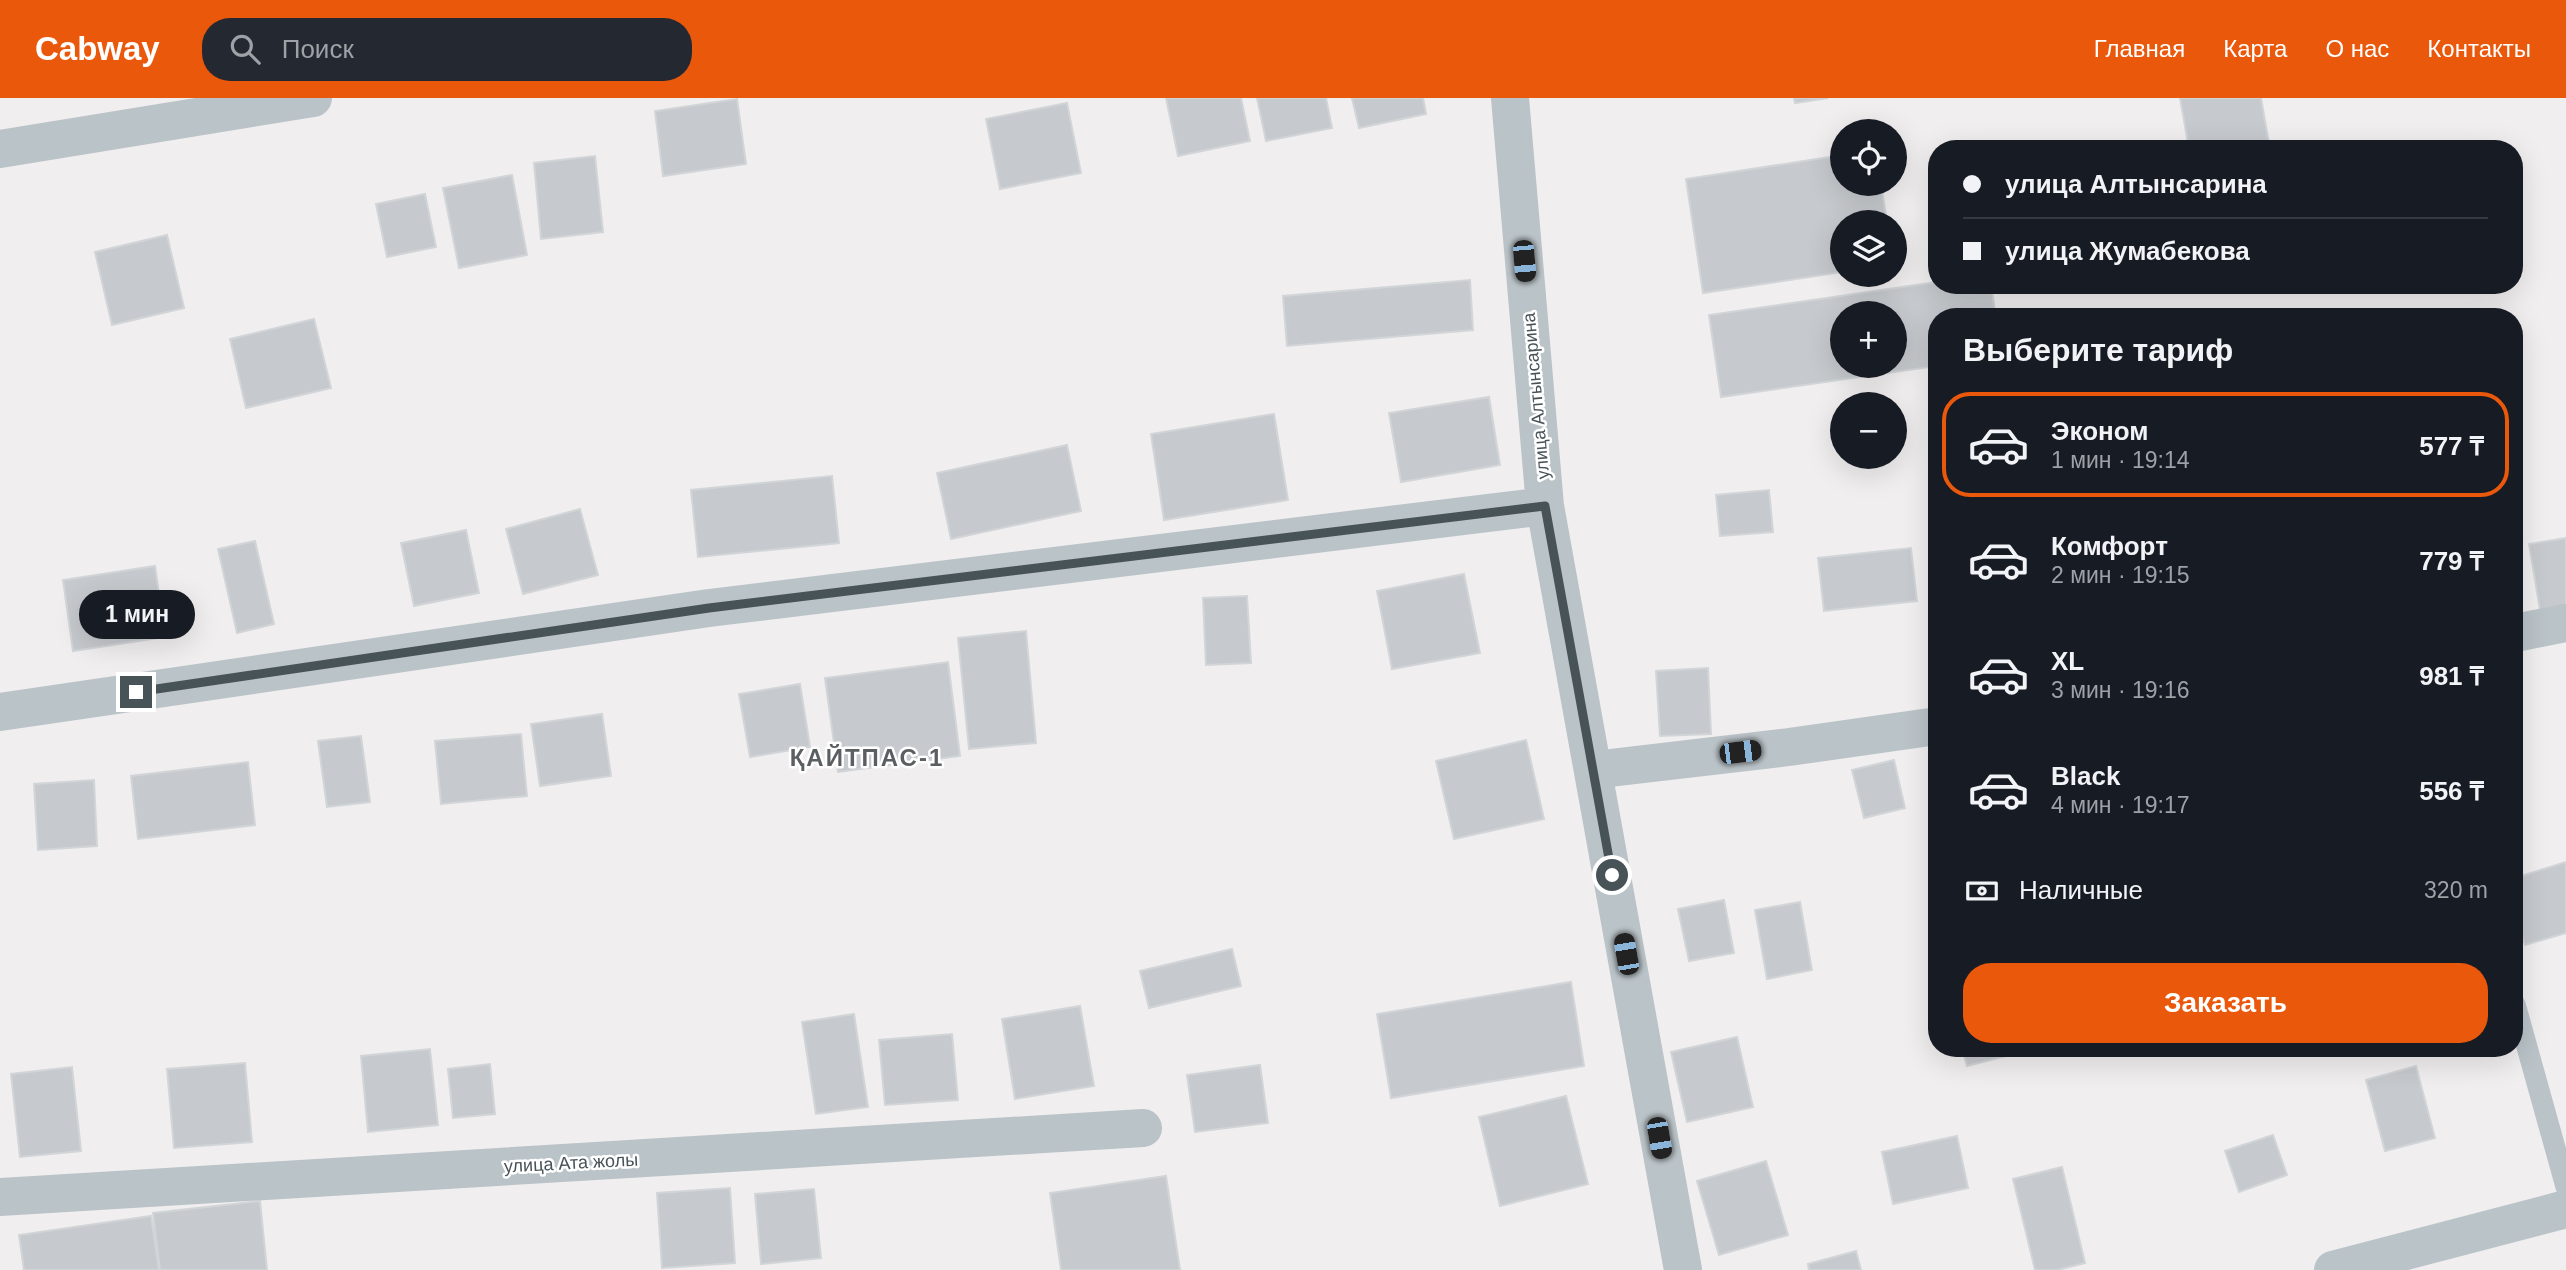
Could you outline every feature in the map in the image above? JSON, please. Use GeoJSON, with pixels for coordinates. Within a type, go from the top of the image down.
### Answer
{"type":"FeatureCollection","features":[{"type":"Feature","properties":{"kind":"street"},"geometry":{"type":"LineString","coordinates":[[0,149],[313,98]]}},
{"type":"Feature","properties":{"kind":"street","name":"улица Алтынсарина"},"geometry":{"type":"LineString","coordinates":[[1510,98],[1545,506],[1683,1270]]}},
{"type":"Feature","properties":{"kind":"street"},"geometry":{"type":"LineString","coordinates":[[0,712],[709,608],[1545,506]]}},
{"type":"Feature","properties":{"kind":"street"},"geometry":{"type":"LineString","coordinates":[[2523,631],[2566,623]]}},
{"type":"Feature","properties":{"kind":"street"},"geometry":{"type":"LineString","coordinates":[[1593,770],[1928,727]]}},
{"type":"Feature","properties":{"kind":"street","name":"улица Ата жолы"},"geometry":{"type":"LineString","coordinates":[[0,1197],[1143,1128]]}},
{"type":"Feature","properties":{"kind":"street"},"geometry":{"type":"LineString","coordinates":[[2333,1270],[2566,1209]]}},
{"type":"Feature","properties":{"kind":"lane"},"geometry":{"type":"LineString","coordinates":[[2523,1033],[2566,1187]]}},
{"type":"Feature","properties":{"kind":"building"},"geometry":{"type":"Polygon","coordinates":[[[1166,98],[1241,98],[1250,141],[1178,156],[1166,98]]]}},
{"type":"Feature","properties":{"kind":"building"},"geometry":{"type":"Polygon","coordinates":[[[1257,98],[1326,98],[1332,128],[1266,141],[1257,98]]]}},
{"type":"Feature","properties":{"kind":"building"},"geometry":{"type":"Polygon","coordinates":[[[1352,98],[1423,98],[1426,114],[1359,128],[1352,98]]]}},
{"type":"Feature","properties":{"kind":"building"},"geometry":{"type":"Polygon","coordinates":[[[1794,98],[1828,98],[1795,103],[1794,98]]]}},
{"type":"Feature","properties":{"kind":"building"},"geometry":{"type":"Polygon","coordinates":[[[2180,98],[2261,98],[2268,140],[2187,140],[2180,98]]]}},
{"type":"Feature","properties":{"kind":"building"},"geometry":{"type":"Polygon","coordinates":[[[737,99],[746,164],[663,176],[655,111],[737,99]]]}},
{"type":"Feature","properties":{"kind":"building"},"geometry":{"type":"Polygon","coordinates":[[[1067,103],[1081,173],[1000,189],[986,119],[1067,103]]]}},
{"type":"Feature","properties":{"kind":"building"},"geometry":{"type":"Polygon","coordinates":[[[595,156],[603,232],[541,239],[534,163],[595,156]]]}},
{"type":"Feature","properties":{"kind":"building"},"geometry":{"type":"Polygon","coordinates":[[[1830,157],[1830,196],[1883,196],[1885,210],[1830,210],[1830,274],[1703,293],[1686,179],[1830,157]]]}},
{"type":"Feature","properties":{"kind":"building"},"geometry":{"type":"Polygon","coordinates":[[[512,175],[527,255],[459,268],[443,188],[512,175]]]}},
{"type":"Feature","properties":{"kind":"building"},"geometry":{"type":"Polygon","coordinates":[[[425,194],[436,247],[387,257],[376,204],[425,194]]]}},
{"type":"Feature","properties":{"kind":"building"},"geometry":{"type":"Polygon","coordinates":[[[167,235],[184,308],[112,325],[95,252],[167,235]]]}},
{"type":"Feature","properties":{"kind":"building"},"geometry":{"type":"Polygon","coordinates":[[[1470,280],[1473,330],[1287,346],[1283,296],[1470,280]]]}},
{"type":"Feature","properties":{"kind":"building"},"geometry":{"type":"Polygon","coordinates":[[[1928,283],[1928,294],[1992,294],[1995,308],[1928,308],[1928,367],[1907,370],[1907,301],[1830,301],[1830,378],[1853,378],[1721,397],[1709,315],[1928,283]]]}},
{"type":"Feature","properties":{"kind":"building"},"geometry":{"type":"Polygon","coordinates":[[[314,319],[331,388],[246,408],[230,339],[314,319]]]}},
{"type":"Feature","properties":{"kind":"building"},"geometry":{"type":"Polygon","coordinates":[[[1489,397],[1500,465],[1401,482],[1389,413],[1489,397]]]}},
{"type":"Feature","properties":{"kind":"building"},"geometry":{"type":"Polygon","coordinates":[[[1274,414],[1288,500],[1164,520],[1151,434],[1274,414]]]}},
{"type":"Feature","properties":{"kind":"building"},"geometry":{"type":"Polygon","coordinates":[[[1067,445],[1081,511],[951,539],[937,473],[1067,445]]]}},
{"type":"Feature","properties":{"kind":"building"},"geometry":{"type":"Polygon","coordinates":[[[832,476],[839,543],[698,557],[691,490],[832,476]]]}},
{"type":"Feature","properties":{"kind":"building"},"geometry":{"type":"Polygon","coordinates":[[[1769,490],[1773,532],[1720,536],[1716,495],[1769,490]]]}},
{"type":"Feature","properties":{"kind":"building"},"geometry":{"type":"Polygon","coordinates":[[[580,509],[598,575],[523,594],[506,529],[580,509]]]}},
{"type":"Feature","properties":{"kind":"building"},"geometry":{"type":"Polygon","coordinates":[[[466,530],[479,593],[414,606],[401,543],[466,530]]]}},
{"type":"Feature","properties":{"kind":"building"},"geometry":{"type":"Polygon","coordinates":[[[2566,538],[2566,605],[2540,610],[2529,544],[2566,538]]]}},
{"type":"Feature","properties":{"kind":"building"},"geometry":{"type":"Polygon","coordinates":[[[255,541],[274,624],[237,633],[218,549],[255,541]]]}},
{"type":"Feature","properties":{"kind":"building"},"geometry":{"type":"Polygon","coordinates":[[[1911,548],[1917,601],[1824,611],[1818,558],[1911,548]]]}},
{"type":"Feature","properties":{"kind":"building"},"geometry":{"type":"Polygon","coordinates":[[[155,566],[165,637],[73,651],[63,580],[155,566]]]}},
{"type":"Feature","properties":{"kind":"building"},"geometry":{"type":"Polygon","coordinates":[[[1464,574],[1480,653],[1392,669],[1377,591],[1464,574]]]}},
{"type":"Feature","properties":{"kind":"building"},"geometry":{"type":"Polygon","coordinates":[[[1247,596],[1251,663],[1206,665],[1203,598],[1247,596]]]}},
{"type":"Feature","properties":{"kind":"building"},"geometry":{"type":"Polygon","coordinates":[[[1026,631],[1036,743],[969,749],[958,638],[1026,631]]]}},
{"type":"Feature","properties":{"kind":"building"},"geometry":{"type":"Polygon","coordinates":[[[948,662],[960,756],[838,772],[825,678],[948,662]]]}},
{"type":"Feature","properties":{"kind":"building"},"geometry":{"type":"Polygon","coordinates":[[[1708,668],[1711,734],[1660,736],[1656,671],[1708,668]]]}},
{"type":"Feature","properties":{"kind":"building"},"geometry":{"type":"Polygon","coordinates":[[[800,684],[810,747],[750,757],[739,694],[800,684]]]}},
{"type":"Feature","properties":{"kind":"building"},"geometry":{"type":"Polygon","coordinates":[[[602,714],[611,776],[540,786],[531,724],[602,714]]]}},
{"type":"Feature","properties":{"kind":"building"},"geometry":{"type":"Polygon","coordinates":[[[521,734],[527,796],[441,804],[435,741],[521,734]]]}},
{"type":"Feature","properties":{"kind":"building"},"geometry":{"type":"Polygon","coordinates":[[[361,736],[370,802],[327,807],[318,741],[361,736]]]}},
{"type":"Feature","properties":{"kind":"building"},"geometry":{"type":"Polygon","coordinates":[[[1526,740],[1544,819],[1454,839],[1436,761],[1526,740]]]}},
{"type":"Feature","properties":{"kind":"building"},"geometry":{"type":"Polygon","coordinates":[[[1894,760],[1905,808],[1864,818],[1852,770],[1894,760]]]}},
{"type":"Feature","properties":{"kind":"building"},"geometry":{"type":"Polygon","coordinates":[[[248,762],[255,825],[138,839],[131,776],[248,762]]]}},
{"type":"Feature","properties":{"kind":"building"},"geometry":{"type":"Polygon","coordinates":[[[94,780],[97,846],[38,850],[34,784],[94,780]]]}},
{"type":"Feature","properties":{"kind":"building"},"geometry":{"type":"Polygon","coordinates":[[[2566,862],[2566,933],[2525,945],[2523,875],[2566,862]]]}},
{"type":"Feature","properties":{"kind":"building"},"geometry":{"type":"Polygon","coordinates":[[[1724,900],[1734,953],[1689,961],[1678,909],[1724,900]]]}},
{"type":"Feature","properties":{"kind":"building"},"geometry":{"type":"Polygon","coordinates":[[[1800,902],[1812,970],[1767,979],[1755,910],[1800,902]]]}},
{"type":"Feature","properties":{"kind":"building"},"geometry":{"type":"Polygon","coordinates":[[[1232,949],[1241,986],[1149,1008],[1140,971],[1232,949]]]}},
{"type":"Feature","properties":{"kind":"building"},"geometry":{"type":"Polygon","coordinates":[[[1571,982],[1584,1066],[1391,1098],[1377,1014],[1571,982]]]}},
{"type":"Feature","properties":{"kind":"building"},"geometry":{"type":"Polygon","coordinates":[[[1080,1006],[1094,1086],[1015,1099],[1002,1019],[1080,1006]]]}},
{"type":"Feature","properties":{"kind":"building"},"geometry":{"type":"Polygon","coordinates":[[[854,1014],[868,1107],[816,1114],[802,1022],[854,1014]]]}},
{"type":"Feature","properties":{"kind":"building"},"geometry":{"type":"Polygon","coordinates":[[[952,1034],[958,1100],[885,1105],[879,1040],[952,1034]]]}},
{"type":"Feature","properties":{"kind":"building"},"geometry":{"type":"Polygon","coordinates":[[[1737,1037],[1753,1107],[1687,1122],[1671,1052],[1737,1037]]]}},
{"type":"Feature","properties":{"kind":"building"},"geometry":{"type":"Polygon","coordinates":[[[430,1049],[438,1125],[368,1132],[361,1056],[430,1049]]]}},
{"type":"Feature","properties":{"kind":"building"},"geometry":{"type":"Polygon","coordinates":[[[1964,1057],[2002,1057],[1967,1066],[1964,1057]]]}},
{"type":"Feature","properties":{"kind":"building"},"geometry":{"type":"Polygon","coordinates":[[[245,1063],[252,1142],[174,1148],[167,1069],[245,1063]]]}},
{"type":"Feature","properties":{"kind":"building"},"geometry":{"type":"Polygon","coordinates":[[[490,1064],[495,1114],[453,1118],[448,1069],[490,1064]]]}},
{"type":"Feature","properties":{"kind":"building"},"geometry":{"type":"Polygon","coordinates":[[[1260,1065],[1268,1123],[1195,1132],[1187,1075],[1260,1065]]]}},
{"type":"Feature","properties":{"kind":"building"},"geometry":{"type":"Polygon","coordinates":[[[2416,1066],[2435,1138],[2385,1151],[2366,1080],[2416,1066]]]}},
{"type":"Feature","properties":{"kind":"building"},"geometry":{"type":"Polygon","coordinates":[[[72,1067],[81,1151],[20,1157],[11,1074],[72,1067]]]}},
{"type":"Feature","properties":{"kind":"building"},"geometry":{"type":"Polygon","coordinates":[[[1566,1096],[1588,1184],[1500,1206],[1479,1117],[1566,1096]]]}},
{"type":"Feature","properties":{"kind":"building"},"geometry":{"type":"Polygon","coordinates":[[[2273,1135],[2287,1175],[2239,1192],[2225,1151],[2273,1135]]]}},
{"type":"Feature","properties":{"kind":"building"},"geometry":{"type":"Polygon","coordinates":[[[1957,1136],[1968,1188],[1893,1204],[1882,1152],[1957,1136]]]}},
{"type":"Feature","properties":{"kind":"building"},"geometry":{"type":"Polygon","coordinates":[[[1766,1161],[1788,1235],[1719,1255],[1697,1181],[1766,1161]]]}},
{"type":"Feature","properties":{"kind":"building"},"geometry":{"type":"Polygon","coordinates":[[[2062,1167],[2085,1263],[2057,1270],[2035,1270],[2013,1179],[2062,1167]]]}},
{"type":"Feature","properties":{"kind":"building"},"geometry":{"type":"Polygon","coordinates":[[[1166,1176],[1180,1270],[1061,1270],[1050,1193],[1166,1176]]]}},
{"type":"Feature","properties":{"kind":"building"},"geometry":{"type":"Polygon","coordinates":[[[730,1188],[735,1263],[662,1268],[657,1193],[730,1188]]]}},
{"type":"Feature","properties":{"kind":"building"},"geometry":{"type":"Polygon","coordinates":[[[814,1189],[821,1258],[761,1264],[755,1194],[814,1189]]]}},
{"type":"Feature","properties":{"kind":"building"},"geometry":{"type":"Polygon","coordinates":[[[260,1201],[267,1270],[160,1270],[153,1213],[260,1201]]]}},
{"type":"Feature","properties":{"kind":"building"},"geometry":{"type":"Polygon","coordinates":[[[151,1216],[159,1270],[24,1270],[19,1235],[151,1216]]]}},
{"type":"Feature","properties":{"kind":"building"},"geometry":{"type":"Polygon","coordinates":[[[1856,1251],[1861,1270],[1809,1270],[1808,1264],[1856,1251]]]}},
{"type":"Feature","properties":{"kind":"district","name":"ҚАЙТПАС-1"},"geometry":{"type":"Point","coordinates":[867,757]}},
{"type":"Feature","properties":{"kind":"route"},"geometry":{"type":"LineString","coordinates":[[136,692],[709,608],[1545,506],[1612,875]]}}]}
